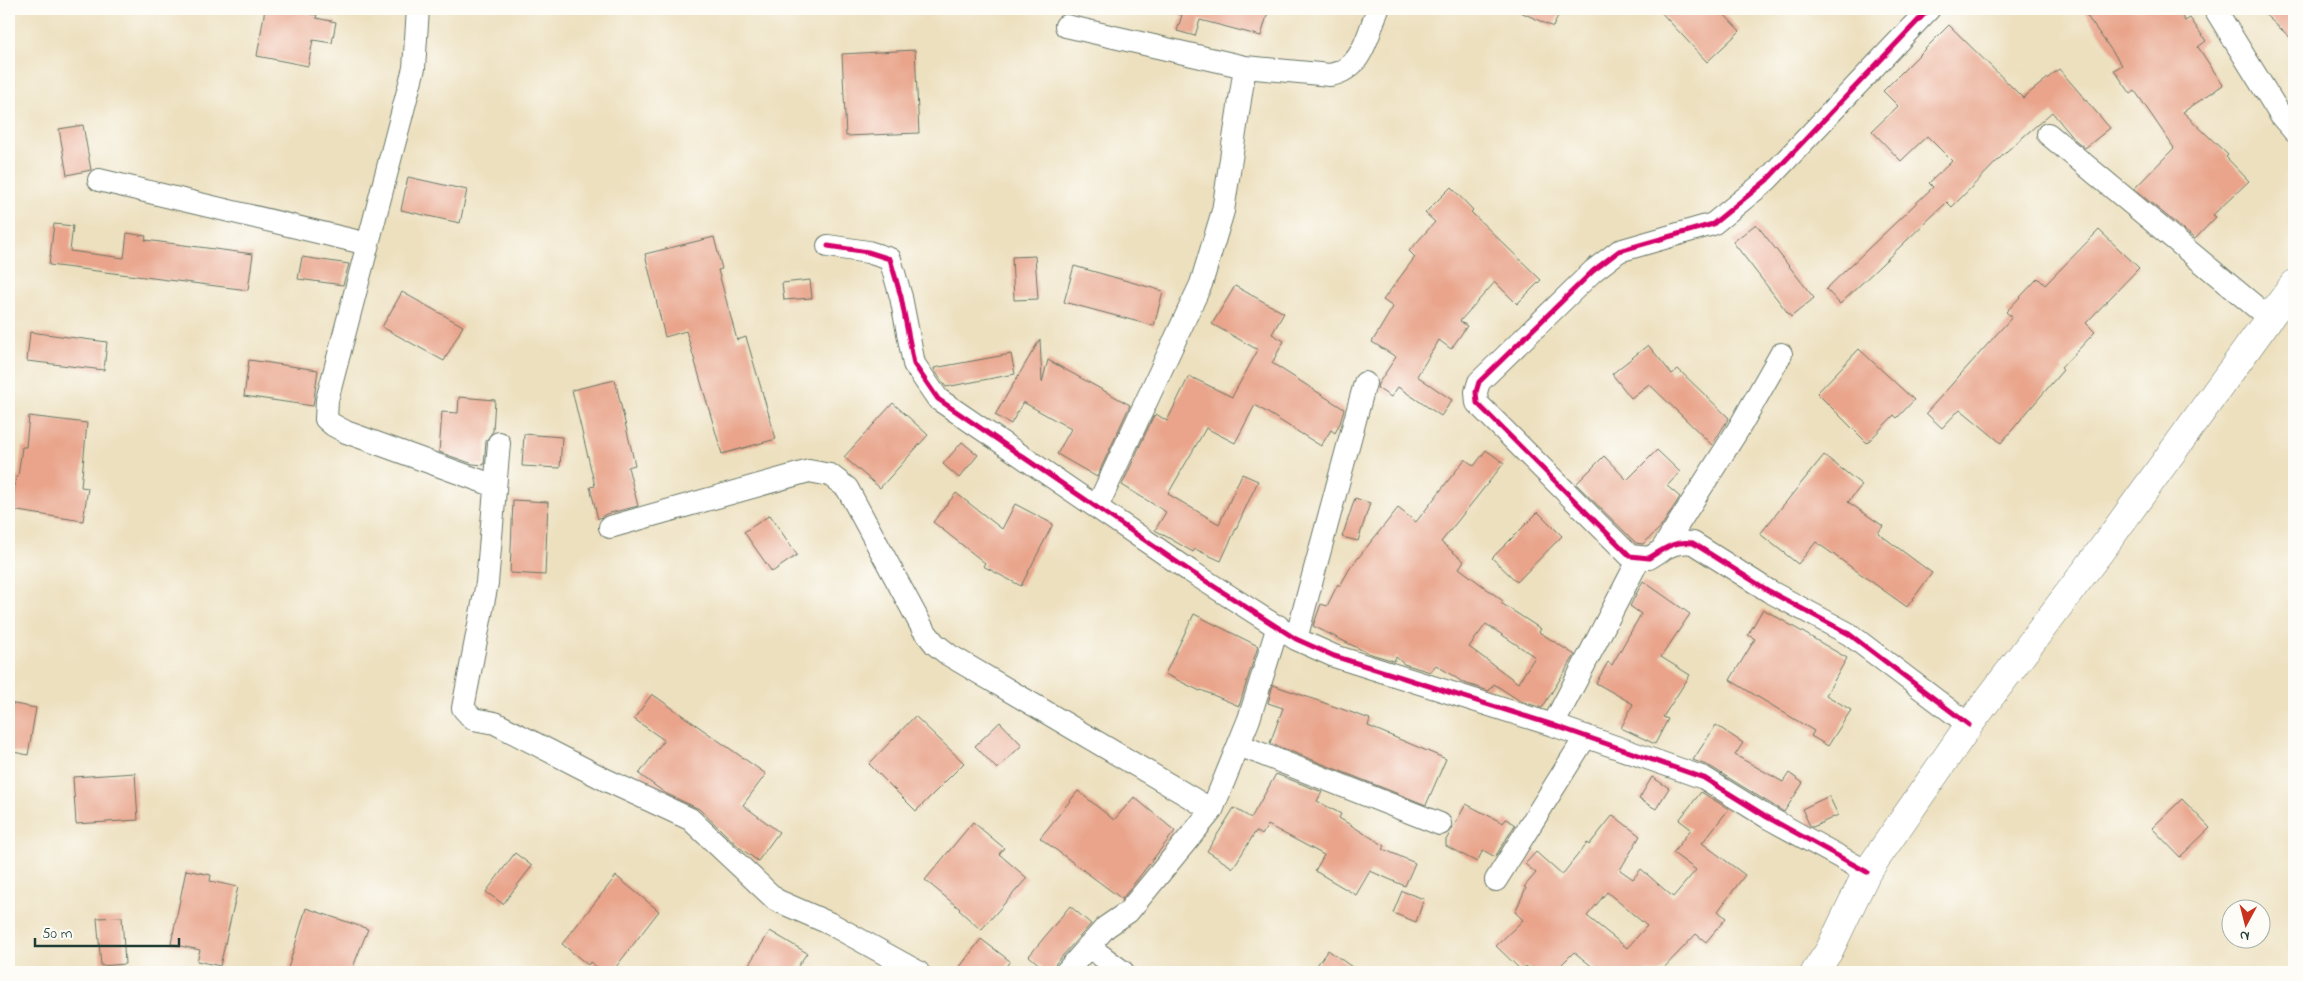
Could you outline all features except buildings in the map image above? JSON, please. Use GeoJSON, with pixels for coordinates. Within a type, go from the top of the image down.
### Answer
{"type":"FeatureCollection","features":[{"type":"Feature","properties":{"kind":"street"},"geometry":{"type":"LineString","coordinates":[[418,9],[414,68],[327,400],[326,418],[333,426],[346,432],[495,486]]}},
{"type":"Feature","properties":{"kind":"street"},"geometry":{"type":"LineString","coordinates":[[1066,26],[1245,67],[1330,75],[1342,73],[1359,59],[1378,9]]}},
{"type":"Feature","properties":{"kind":"street"},"geometry":{"type":"LineString","coordinates":[[1929,9],[1767,180],[1713,224],[1619,250],[1593,271],[1480,382],[1476,392],[1477,403],[1630,556],[1639,559],[1648,558],[1672,543],[1682,541],[1693,543],[1769,591],[1849,634],[1969,725]]}},
{"type":"Feature","properties":{"kind":"street"},"geometry":{"type":"LineString","coordinates":[[2215,9],[2281,116],[2294,131]]}},
{"type":"Feature","properties":{"kind":"street"},"geometry":{"type":"LineString","coordinates":[[1097,508],[1201,284],[1223,211],[1245,67]]}},
{"type":"Feature","properties":{"kind":"street"},"geometry":{"type":"LineString","coordinates":[[2048,134],[2269,318]]}},
{"type":"Feature","properties":{"kind":"street"},"geometry":{"type":"LineString","coordinates":[[99,180],[368,244]]}},
{"type":"Feature","properties":{"kind":"street"},"geometry":{"type":"LineString","coordinates":[[828,246],[868,252],[890,259],[901,297],[914,364],[938,398],[1190,571],[1296,639],[1334,656],[1553,725],[1704,778],[1767,817],[1867,872]]}},
{"type":"Feature","properties":{"kind":"street"},"geometry":{"type":"LineString","coordinates":[[1814,972],[1829,951],[1867,872],[1969,725],[2102,549],[2294,284]]}},
{"type":"Feature","properties":{"kind":"street"},"geometry":{"type":"LineString","coordinates":[[1661,551],[1739,428],[1781,354]]}},
{"type":"Feature","properties":{"kind":"street"},"geometry":{"type":"LineString","coordinates":[[1296,639],[1365,383]]}},
{"type":"Feature","properties":{"kind":"street"},"geometry":{"type":"LineString","coordinates":[[499,443],[487,583],[463,708],[473,719],[495,723],[606,780],[690,819],[776,900],[831,924],[918,972]]}},
{"type":"Feature","properties":{"kind":"street"},"geometry":{"type":"LineString","coordinates":[[610,527],[809,472],[830,475],[847,488],[923,629],[935,644],[1212,810]]}},
{"type":"Feature","properties":{"kind":"street"},"geometry":{"type":"LineString","coordinates":[[1553,725],[1639,559]]}},
{"type":"Feature","properties":{"kind":"street"},"geometry":{"type":"LineString","coordinates":[[1066,972],[1106,927],[1128,912],[1212,810],[1249,719],[1278,626]]}},
{"type":"Feature","properties":{"kind":"street"},"geometry":{"type":"LineString","coordinates":[[1496,880],[1586,736]]}},
{"type":"Feature","properties":{"kind":"street"},"geometry":{"type":"LineString","coordinates":[[1239,745],[1440,824]]}},
{"type":"Feature","properties":{"kind":"street"},"geometry":{"type":"LineString","coordinates":[[1088,946],[1123,972]]}},
{"type":"Feature","properties":{"kind":"cycle path"},"geometry":{"type":"LineString","coordinates":[[1929,9],[1767,180],[1713,224],[1619,251],[1593,271],[1479,382],[1476,392],[1477,403],[1630,556],[1649,558],[1675,544],[1693,543],[1769,591],[1849,634],[1969,725]]}},
{"type":"Feature","properties":{"kind":"cycle path"},"geometry":{"type":"LineString","coordinates":[[828,246],[868,252],[890,259],[901,297],[914,364],[938,399],[1190,571],[1296,639],[1334,656],[1553,725],[1704,778],[1767,817],[1867,872]]}}]}
